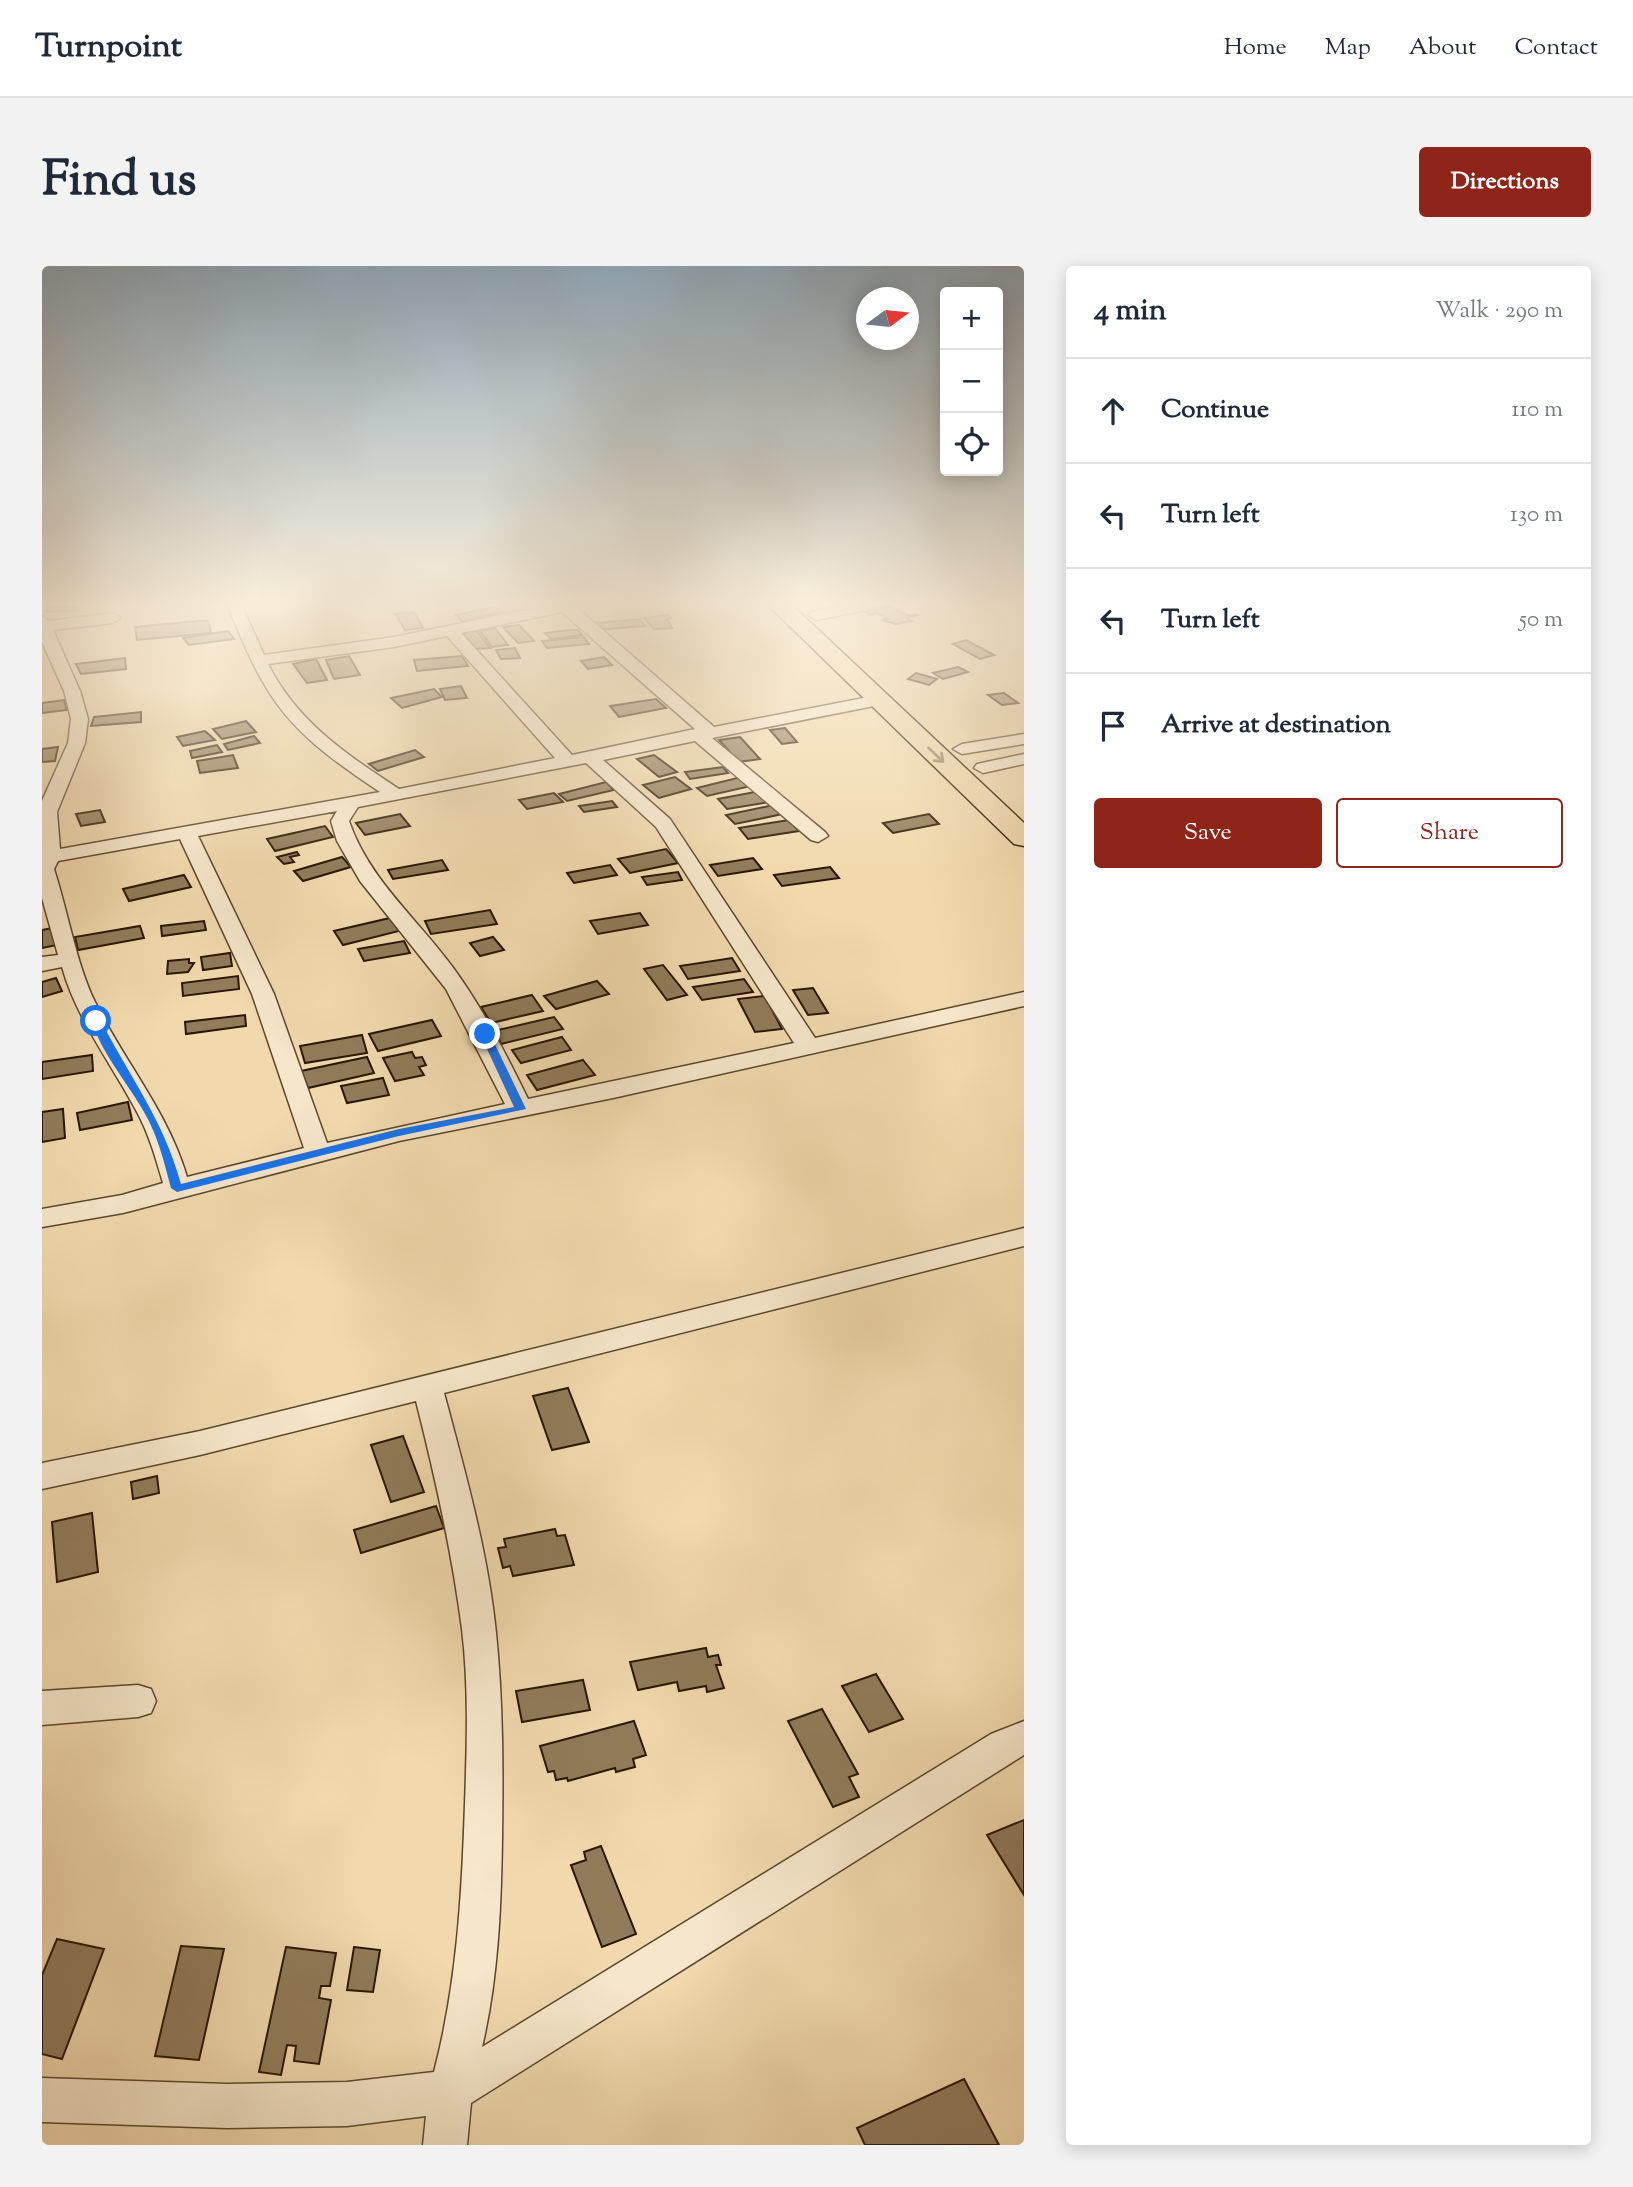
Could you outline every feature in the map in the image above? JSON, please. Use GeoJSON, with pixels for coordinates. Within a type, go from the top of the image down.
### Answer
{"type":"FeatureCollection","features":[{"type":"Feature","properties":{"kind":"highway"},"geometry":{"type":"LineString","coordinates":[[872,694],[1024,838]]}},
{"type":"Feature","properties":{"kind":"highway"},"geometry":{"type":"LineString","coordinates":[[902,694],[1024,805]]}},
{"type":"Feature","properties":{"kind":"street"},"geometry":{"type":"LineString","coordinates":[[72,694],[78,709],[79,729],[73,755],[48,812],[46,865],[83,1001],[150,1113],[165,1146],[177,1188]]}},
{"type":"Feature","properties":{"kind":"street"},"geometry":{"type":"LineString","coordinates":[[278,694],[289,711],[323,744],[396,795]]}},
{"type":"Feature","properties":{"kind":"street"},"geometry":{"type":"LineString","coordinates":[[505,694],[569,762]]}},
{"type":"Feature","properties":{"kind":"street"},"geometry":{"type":"LineString","coordinates":[[661,694],[818,836]]}},
{"type":"Feature","properties":{"kind":"street"},"geometry":{"type":"LineString","coordinates":[[46,865],[187,832],[591,758],[703,733],[879,700]]}},
{"type":"Feature","properties":{"kind":"street"},"geometry":{"type":"LineString","coordinates":[[962,749],[1024,739]]}},
{"type":"Feature","properties":{"kind":"street"},"geometry":{"type":"LineString","coordinates":[[1005,743],[1024,759]]}},
{"type":"Feature","properties":{"kind":"street"},"geometry":{"type":"LineString","coordinates":[[591,758],[663,823],[808,1046]]}},
{"type":"Feature","properties":{"kind":"street"},"geometry":{"type":"LineString","coordinates":[[983,768],[1024,759]]}},
{"type":"Feature","properties":{"kind":"street"},"geometry":{"type":"LineString","coordinates":[[351,803],[340,821],[342,831],[369,878],[447,974],[485,1034],[520,1109]]}},
{"type":"Feature","properties":{"kind":"street"},"geometry":{"type":"LineString","coordinates":[[187,832],[203,875],[253,972],[282,1043],[318,1153]]}},
{"type":"Feature","properties":{"kind":"street"},"geometry":{"type":"LineString","coordinates":[[42,964],[70,959]]}},
{"type":"Feature","properties":{"kind":"street"},"geometry":{"type":"LineString","coordinates":[[42,1217],[123,1204],[318,1153],[1024,999]]}},
{"type":"Feature","properties":{"kind":"street"},"geometry":{"type":"LineString","coordinates":[[42,1476],[200,1443],[1024,1237]]}},
{"type":"Feature","properties":{"kind":"street"},"geometry":{"type":"LineString","coordinates":[[427,1386],[456,1496],[479,1631],[485,1747],[482,1885],[470,2016],[450,2091],[445,2145]]}},
{"type":"Feature","properties":{"kind":"street"},"geometry":{"type":"LineString","coordinates":[[42,1708],[138,1701]]}},
{"type":"Feature","properties":{"kind":"street"},"geometry":{"type":"LineString","coordinates":[[42,2100],[227,2106],[333,2104],[450,2091],[1004,1746],[1024,1738]]}},
{"type":"Feature","properties":{"kind":"building"},"geometry":{"type":"Polygon","coordinates":[[[412,694],[439,694],[442,697],[402,708],[391,698],[412,694]]]}},
{"type":"Feature","properties":{"kind":"building"},"geometry":{"type":"Polygon","coordinates":[[[442,694],[465,694],[467,698],[445,700],[442,694]]]}},
{"type":"Feature","properties":{"kind":"building"},"geometry":{"type":"Polygon","coordinates":[[[1005,694],[1018,703],[1002,705],[988,695],[1005,694]]]}},
{"type":"Feature","properties":{"kind":"building"},"geometry":{"type":"Polygon","coordinates":[[[656,699],[666,708],[619,717],[610,706],[656,699]]]}},
{"type":"Feature","properties":{"kind":"building"},"geometry":{"type":"Polygon","coordinates":[[[64,700],[67,710],[42,713],[42,703],[64,700]]]}},
{"type":"Feature","properties":{"kind":"building"},"geometry":{"type":"Polygon","coordinates":[[[141,712],[141,722],[91,726],[94,717],[141,712]]]}},
{"type":"Feature","properties":{"kind":"building"},"geometry":{"type":"Polygon","coordinates":[[[246,721],[256,732],[222,739],[213,729],[246,721]]]}},
{"type":"Feature","properties":{"kind":"building"},"geometry":{"type":"Polygon","coordinates":[[[785,728],[797,742],[782,744],[770,730],[785,728]]]}},
{"type":"Feature","properties":{"kind":"building"},"geometry":{"type":"Polygon","coordinates":[[[205,731],[215,740],[183,746],[177,737],[205,731]]]}},
{"type":"Feature","properties":{"kind":"building"},"geometry":{"type":"Polygon","coordinates":[[[254,736],[260,743],[228,750],[224,744],[254,736]]]}},
{"type":"Feature","properties":{"kind":"building"},"geometry":{"type":"Polygon","coordinates":[[[740,737],[760,759],[739,762],[719,740],[740,737]]]}},
{"type":"Feature","properties":{"kind":"building"},"geometry":{"type":"Polygon","coordinates":[[[217,745],[222,752],[192,758],[190,751],[217,745]]]}},
{"type":"Feature","properties":{"kind":"building"},"geometry":{"type":"Polygon","coordinates":[[[58,747],[55,761],[42,762],[42,749],[58,747]]]}},
{"type":"Feature","properties":{"kind":"building"},"geometry":{"type":"Polygon","coordinates":[[[415,750],[424,757],[378,771],[369,764],[415,750]]]}},
{"type":"Feature","properties":{"kind":"building"},"geometry":{"type":"Polygon","coordinates":[[[233,755],[238,768],[200,773],[197,761],[233,755]]]}},
{"type":"Feature","properties":{"kind":"building"},"geometry":{"type":"Polygon","coordinates":[[[654,755],[677,772],[659,777],[637,759],[654,755]]]}},
{"type":"Feature","properties":{"kind":"building"},"geometry":{"type":"Polygon","coordinates":[[[723,767],[728,773],[690,779],[685,772],[723,767]]]}},
{"type":"Feature","properties":{"kind":"building"},"geometry":{"type":"Polygon","coordinates":[[[675,777],[691,789],[659,798],[643,785],[675,777]]]}},
{"type":"Feature","properties":{"kind":"building"},"geometry":{"type":"Polygon","coordinates":[[[741,777],[751,786],[707,796],[697,788],[741,777]]]}},
{"type":"Feature","properties":{"kind":"building"},"geometry":{"type":"Polygon","coordinates":[[[606,782],[614,790],[567,801],[559,794],[606,782]]]}},
{"type":"Feature","properties":{"kind":"building"},"geometry":{"type":"Polygon","coordinates":[[[760,791],[770,802],[727,809],[718,799],[760,791]]]}},
{"type":"Feature","properties":{"kind":"building"},"geometry":{"type":"Polygon","coordinates":[[[554,793],[563,802],[527,809],[519,800],[554,793]]]}},
{"type":"Feature","properties":{"kind":"building"},"geometry":{"type":"Polygon","coordinates":[[[612,801],[617,807],[584,812],[579,806],[612,801]]]}},
{"type":"Feature","properties":{"kind":"building"},"geometry":{"type":"Polygon","coordinates":[[[774,805],[783,814],[735,824],[726,815],[774,805]]]}},
{"type":"Feature","properties":{"kind":"building"},"geometry":{"type":"Polygon","coordinates":[[[100,810],[105,822],[81,826],[76,814],[100,810]]]}},
{"type":"Feature","properties":{"kind":"building"},"geometry":{"type":"Polygon","coordinates":[[[400,814],[410,826],[365,835],[356,823],[400,814]]]}},
{"type":"Feature","properties":{"kind":"building"},"geometry":{"type":"Polygon","coordinates":[[[929,814],[939,824],[893,833],[883,823],[929,814]]]}},
{"type":"Feature","properties":{"kind":"building"},"geometry":{"type":"Polygon","coordinates":[[[789,820],[799,831],[748,839],[739,828],[789,820]]]}},
{"type":"Feature","properties":{"kind":"building"},"geometry":{"type":"Polygon","coordinates":[[[325,826],[333,837],[275,851],[267,839],[325,826]]]}},
{"type":"Feature","properties":{"kind":"building"},"geometry":{"type":"Polygon","coordinates":[[[666,849],[678,863],[630,873],[618,859],[666,849]]]}},
{"type":"Feature","properties":{"kind":"building"},"geometry":{"type":"Polygon","coordinates":[[[297,852],[299,855],[290,857],[294,862],[284,864],[277,857],[297,852]]]}},
{"type":"Feature","properties":{"kind":"building"},"geometry":{"type":"Polygon","coordinates":[[[342,857],[351,867],[303,881],[294,871],[342,857]]]}},
{"type":"Feature","properties":{"kind":"building"},"geometry":{"type":"Polygon","coordinates":[[[753,858],[762,869],[718,876],[710,865],[753,858]]]}},
{"type":"Feature","properties":{"kind":"building"},"geometry":{"type":"Polygon","coordinates":[[[442,860],[448,870],[393,879],[388,870],[442,860]]]}},
{"type":"Feature","properties":{"kind":"building"},"geometry":{"type":"Polygon","coordinates":[[[610,865],[617,875],[574,883],[567,873],[610,865]]]}},
{"type":"Feature","properties":{"kind":"building"},"geometry":{"type":"Polygon","coordinates":[[[830,867],[839,878],[782,886],[774,875],[830,867]]]}},
{"type":"Feature","properties":{"kind":"building"},"geometry":{"type":"Polygon","coordinates":[[[678,872],[682,880],[647,885],[642,877],[678,872]]]}},
{"type":"Feature","properties":{"kind":"building"},"geometry":{"type":"Polygon","coordinates":[[[184,875],[191,887],[129,901],[123,889],[184,875]]]}},
{"type":"Feature","properties":{"kind":"building"},"geometry":{"type":"Polygon","coordinates":[[[490,910],[497,924],[431,934],[425,921],[490,910]]]}},
{"type":"Feature","properties":{"kind":"building"},"geometry":{"type":"Polygon","coordinates":[[[640,913],[648,925],[598,934],[590,921],[640,913]]]}},
{"type":"Feature","properties":{"kind":"building"},"geometry":{"type":"Polygon","coordinates":[[[390,918],[399,931],[343,945],[334,931],[390,918]]]}},
{"type":"Feature","properties":{"kind":"building"},"geometry":{"type":"Polygon","coordinates":[[[204,921],[206,930],[162,936],[161,926],[204,921]]]}},
{"type":"Feature","properties":{"kind":"building"},"geometry":{"type":"Polygon","coordinates":[[[140,926],[144,938],[78,950],[75,937],[140,926]]]}},
{"type":"Feature","properties":{"kind":"building"},"geometry":{"type":"Polygon","coordinates":[[[53,928],[57,945],[42,948],[42,930],[53,928]]]}},
{"type":"Feature","properties":{"kind":"building"},"geometry":{"type":"Polygon","coordinates":[[[493,937],[504,950],[480,956],[470,943],[493,937]]]}},
{"type":"Feature","properties":{"kind":"building"},"geometry":{"type":"Polygon","coordinates":[[[404,941],[410,953],[364,961],[358,949],[404,941]]]}},
{"type":"Feature","properties":{"kind":"building"},"geometry":{"type":"Polygon","coordinates":[[[230,953],[232,966],[203,970],[201,957],[230,953]]]}},
{"type":"Feature","properties":{"kind":"building"},"geometry":{"type":"Polygon","coordinates":[[[732,958],[740,971],[688,979],[680,966],[732,958]]]}},
{"type":"Feature","properties":{"kind":"building"},"geometry":{"type":"Polygon","coordinates":[[[189,959],[189,963],[194,963],[188,972],[167,974],[168,961],[189,959]]]}},
{"type":"Feature","properties":{"kind":"building"},"geometry":{"type":"Polygon","coordinates":[[[663,965],[687,995],[667,1000],[644,969],[663,965]]]}},
{"type":"Feature","properties":{"kind":"building"},"geometry":{"type":"Polygon","coordinates":[[[238,976],[239,989],[183,996],[182,983],[238,976]]]}},
{"type":"Feature","properties":{"kind":"building"},"geometry":{"type":"Polygon","coordinates":[[[56,978],[62,991],[42,997],[42,982],[56,978]]]}},
{"type":"Feature","properties":{"kind":"building"},"geometry":{"type":"Polygon","coordinates":[[[744,979],[753,992],[702,1000],[693,987],[744,979]]]}},
{"type":"Feature","properties":{"kind":"building"},"geometry":{"type":"Polygon","coordinates":[[[597,981],[609,994],[556,1009],[544,996],[597,981]]]}},
{"type":"Feature","properties":{"kind":"building"},"geometry":{"type":"Polygon","coordinates":[[[813,988],[828,1013],[808,1015],[793,990],[813,988]]]}},
{"type":"Feature","properties":{"kind":"building"},"geometry":{"type":"Polygon","coordinates":[[[532,995],[543,1011],[491,1023],[481,1007],[532,995]]]}},
{"type":"Feature","properties":{"kind":"building"},"geometry":{"type":"Polygon","coordinates":[[[765,996],[782,1029],[755,1032],[738,999],[765,996]]]}},
{"type":"Feature","properties":{"kind":"building"},"geometry":{"type":"Polygon","coordinates":[[[245,1015],[246,1026],[186,1034],[185,1022],[245,1015]]]}},
{"type":"Feature","properties":{"kind":"building"},"geometry":{"type":"Polygon","coordinates":[[[554,1017],[563,1029],[501,1044],[494,1031],[554,1017]]]}},
{"type":"Feature","properties":{"kind":"building"},"geometry":{"type":"Polygon","coordinates":[[[432,1020],[441,1036],[378,1051],[369,1034],[432,1020]]]}},
{"type":"Feature","properties":{"kind":"building"},"geometry":{"type":"Polygon","coordinates":[[[362,1035],[367,1053],[305,1063],[300,1046],[362,1035]]]}},
{"type":"Feature","properties":{"kind":"building"},"geometry":{"type":"Polygon","coordinates":[[[562,1037],[571,1050],[521,1063],[512,1050],[562,1037]]]}},
{"type":"Feature","properties":{"kind":"building"},"geometry":{"type":"Polygon","coordinates":[[[412,1052],[415,1058],[422,1057],[426,1065],[419,1067],[424,1075],[395,1081],[383,1058],[412,1052]]]}},
{"type":"Feature","properties":{"kind":"building"},"geometry":{"type":"Polygon","coordinates":[[[92,1055],[93,1071],[42,1079],[42,1062],[92,1055]]]}},
{"type":"Feature","properties":{"kind":"building"},"geometry":{"type":"Polygon","coordinates":[[[367,1057],[374,1073],[308,1088],[301,1071],[367,1057]]]}},
{"type":"Feature","properties":{"kind":"building"},"geometry":{"type":"Polygon","coordinates":[[[583,1060],[595,1075],[537,1090],[527,1075],[583,1060]]]}},
{"type":"Feature","properties":{"kind":"building"},"geometry":{"type":"Polygon","coordinates":[[[383,1078],[389,1095],[347,1103],[341,1086],[383,1078]]]}},
{"type":"Feature","properties":{"kind":"building"},"geometry":{"type":"Polygon","coordinates":[[[128,1102],[132,1120],[80,1130],[77,1113],[128,1102]]]}},
{"type":"Feature","properties":{"kind":"building"},"geometry":{"type":"Polygon","coordinates":[[[63,1109],[65,1138],[42,1142],[42,1112],[63,1109]]]}},
{"type":"Feature","properties":{"kind":"building"},"geometry":{"type":"Polygon","coordinates":[[[568,1388],[589,1442],[552,1450],[533,1396],[568,1388]]]}},
{"type":"Feature","properties":{"kind":"building"},"geometry":{"type":"Polygon","coordinates":[[[403,1436],[424,1492],[391,1502],[371,1445],[403,1436]]]}},
{"type":"Feature","properties":{"kind":"building"},"geometry":{"type":"Polygon","coordinates":[[[157,1476],[159,1493],[133,1499],[131,1482],[157,1476]]]}},
{"type":"Feature","properties":{"kind":"building"},"geometry":{"type":"Polygon","coordinates":[[[436,1506],[444,1528],[361,1553],[354,1530],[436,1506]]]}},
{"type":"Feature","properties":{"kind":"building"},"geometry":{"type":"Polygon","coordinates":[[[92,1513],[98,1572],[57,1582],[52,1522],[92,1513]]]}},
{"type":"Feature","properties":{"kind":"building"},"geometry":{"type":"Polygon","coordinates":[[[555,1529],[557,1536],[565,1535],[574,1565],[513,1576],[510,1566],[503,1568],[498,1548],[506,1547],[504,1539],[555,1529]]]}},
{"type":"Feature","properties":{"kind":"building"},"geometry":{"type":"Polygon","coordinates":[[[706,1648],[708,1657],[718,1655],[721,1665],[716,1665],[724,1688],[707,1692],[706,1686],[679,1691],[677,1682],[638,1690],[630,1662],[706,1648]]]}},
{"type":"Feature","properties":{"kind":"building"},"geometry":{"type":"Polygon","coordinates":[[[876,1674],[903,1719],[869,1732],[842,1686],[876,1674]]]}},
{"type":"Feature","properties":{"kind":"building"},"geometry":{"type":"Polygon","coordinates":[[[583,1680],[590,1710],[522,1722],[516,1691],[583,1680]]]}},
{"type":"Feature","properties":{"kind":"building"},"geometry":{"type":"Polygon","coordinates":[[[822,1709],[858,1774],[849,1777],[859,1797],[833,1807],[788,1721],[822,1709]]]}},
{"type":"Feature","properties":{"kind":"building"},"geometry":{"type":"Polygon","coordinates":[[[634,1721],[646,1755],[633,1759],[635,1767],[616,1772],[615,1768],[568,1781],[567,1778],[556,1780],[554,1771],[548,1772],[540,1746],[634,1721]]]}},
{"type":"Feature","properties":{"kind":"building"},"geometry":{"type":"Polygon","coordinates":[[[1024,1820],[1024,1895],[987,1835],[1024,1820]]]}},
{"type":"Feature","properties":{"kind":"building"},"geometry":{"type":"Polygon","coordinates":[[[601,1846],[636,1934],[602,1947],[571,1865],[586,1860],[584,1852],[601,1846]]]}},
{"type":"Feature","properties":{"kind":"building"},"geometry":{"type":"Polygon","coordinates":[[[57,1939],[104,1949],[62,2059],[42,2054],[42,1975],[57,1939]]]}},
{"type":"Feature","properties":{"kind":"building"},"geometry":{"type":"Polygon","coordinates":[[[181,1946],[224,1949],[199,2060],[155,2056],[181,1946]]]}},
{"type":"Feature","properties":{"kind":"building"},"geometry":{"type":"Polygon","coordinates":[[[286,1947],[336,1953],[330,1986],[321,1986],[319,1998],[331,2000],[319,2064],[294,2061],[296,2046],[287,2045],[281,2075],[259,2072],[286,1947]]]}},
{"type":"Feature","properties":{"kind":"building"},"geometry":{"type":"Polygon","coordinates":[[[354,1947],[380,1950],[373,1992],[347,1990],[354,1947]]]}},
{"type":"Feature","properties":{"kind":"building"},"geometry":{"type":"Polygon","coordinates":[[[964,2079],[999,2145],[865,2145],[857,2128],[964,2079]]]}},
{"type":"Feature","properties":{"kind":"route"},"geometry":{"type":"LineString","coordinates":[[96,1021],[117,1062],[150,1113],[165,1146],[177,1188],[399,1133],[520,1109],[485,1034]]}}]}
